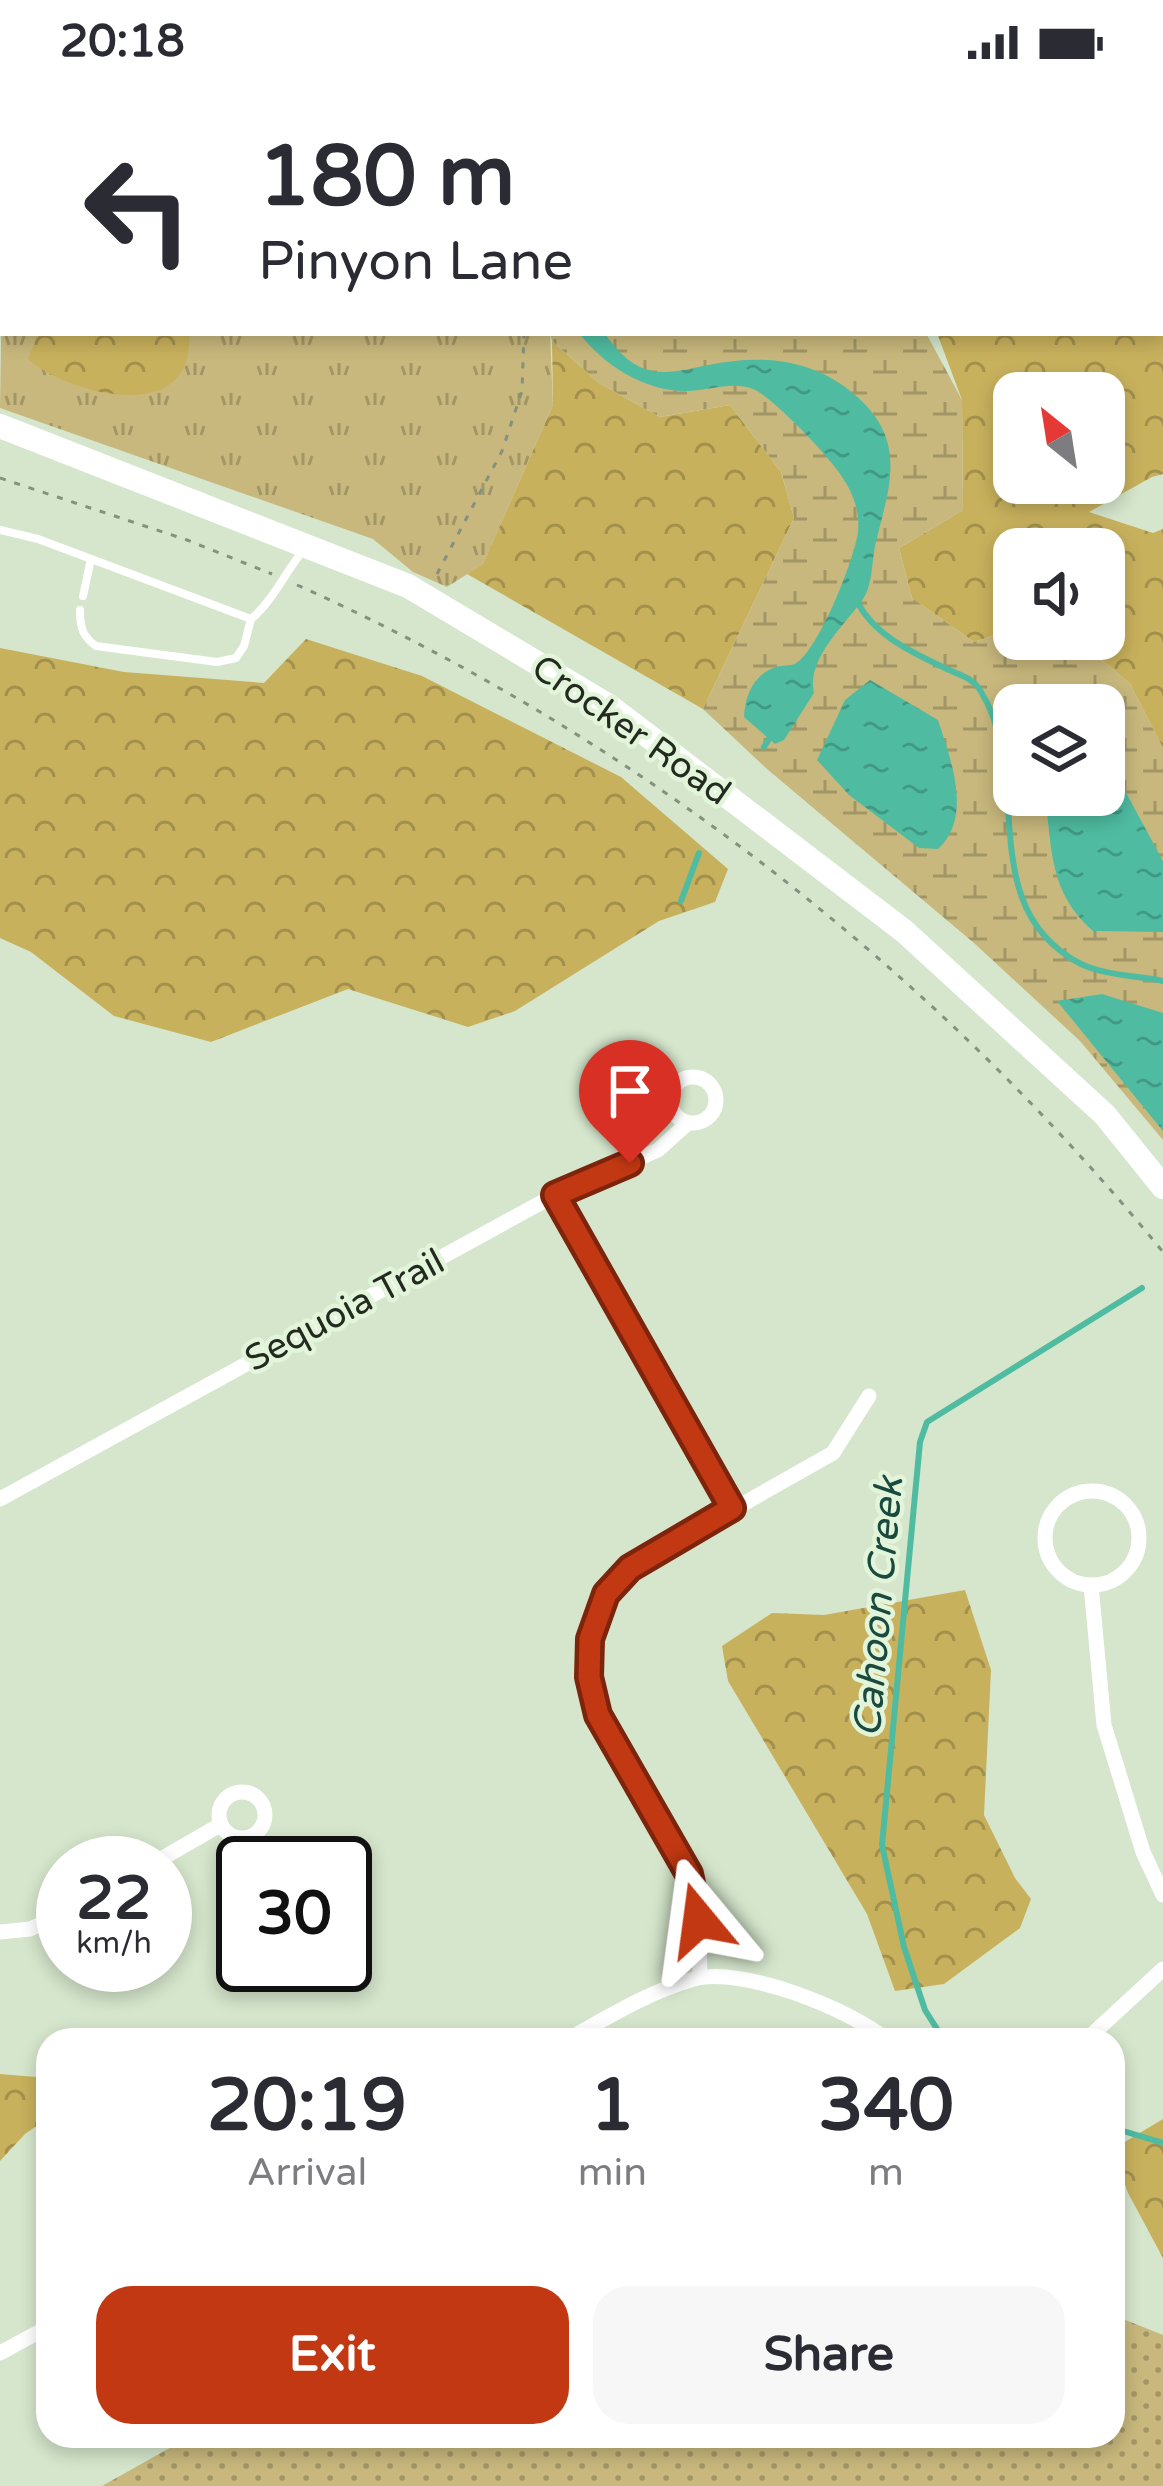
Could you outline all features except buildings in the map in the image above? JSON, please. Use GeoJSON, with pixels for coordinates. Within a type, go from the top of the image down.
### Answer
{"type":"FeatureCollection","features":[{"type":"Feature","properties":{"kind":"main road","name":"Crocker Road"},"geometry":{"type":"LineString","coordinates":[[0,426],[408,586],[609,706],[904,931],[1105,1115],[1163,1187]]}},
{"type":"Feature","properties":{"kind":"street","name":"Sequoia Trail"},"geometry":{"type":"LineString","coordinates":[[0,1499],[555,1195],[658,1150],[688,1123]]}},
{"type":"Feature","properties":{"kind":"street"},"geometry":{"type":"LineString","coordinates":[[555,1195],[732,1508]]}},
{"type":"Feature","properties":{"kind":"street"},"geometry":{"type":"LineString","coordinates":[[700,1977],[699,1920],[689,1874],[598,1715],[589,1677],[590,1639],[606,1594],[630,1568],[833,1454],[869,1396]]}},
{"type":"Feature","properties":{"kind":"street"},"geometry":{"type":"LineString","coordinates":[[1090,1490],[1119,1498],[1138,1522],[1140,1537],[1131,1565],[1120,1576],[1091,1585],[1075,1582],[1051,1562],[1045,1530],[1060,1502],[1090,1490]]}},
{"type":"Feature","properties":{"kind":"street"},"geometry":{"type":"LineString","coordinates":[[1091,1585],[1104,1725],[1143,1852],[1163,1894]]}},
{"type":"Feature","properties":{"kind":"street"},"geometry":{"type":"LineString","coordinates":[[192,1841],[220,1825]]}},
{"type":"Feature","properties":{"kind":"street"},"geometry":{"type":"LineString","coordinates":[[0,1932],[36,1926]]}},
{"type":"Feature","properties":{"kind":"street"},"geometry":{"type":"LineString","coordinates":[[1098,2028],[1163,1969]]}},
{"type":"Feature","properties":{"kind":"street"},"geometry":{"type":"LineString","coordinates":[[588,2028],[644,1997],[700,1977],[756,1982],[831,2005],[874,2028]]}},
{"type":"Feature","properties":{"kind":"street"},"geometry":{"type":"LineString","coordinates":[[0,2353],[36,2333]]}},
{"type":"Feature","properties":{"kind":"lane"},"geometry":{"type":"LineString","coordinates":[[0,530],[38,539],[250,619]]}},
{"type":"Feature","properties":{"kind":"lane"},"geometry":{"type":"LineString","coordinates":[[80,610],[80,627],[96,646],[217,662],[236,658],[250,619],[268,605],[280,578],[308,545]]}},
{"type":"Feature","properties":{"kind":"lane"},"geometry":{"type":"LineString","coordinates":[[83,596],[91,559]]}},
{"type":"Feature","properties":{"kind":"path"},"geometry":{"type":"LineString","coordinates":[[437,574],[502,451],[521,391],[524,336]]}},
{"type":"Feature","properties":{"kind":"path"},"geometry":{"type":"LineString","coordinates":[[0,478],[187,540],[363,616],[566,728],[647,779],[827,915],[964,1038],[1065,1141],[1163,1252]]}},
{"type":"Feature","properties":{"kind":"green space"},"geometry":{"type":"Polygon","coordinates":[[[1,336],[550,336],[553,405],[483,564],[447,587],[413,572],[373,539],[0,408],[1,336]]]}},
{"type":"Feature","properties":{"kind":"green space"},"geometry":{"type":"Polygon","coordinates":[[[37,336],[190,336],[186,362],[175,380],[158,391],[136,395],[87,389],[28,359],[37,336]]]}},
{"type":"Feature","properties":{"kind":"green space"},"geometry":{"type":"Polygon","coordinates":[[[551,336],[928,336],[962,400],[963,510],[899,548],[912,598],[974,642],[993,636],[993,660],[1102,660],[1130,684],[1163,748],[1163,1140],[1080,1041],[703,709],[794,518],[781,472],[730,405],[660,417],[599,383],[551,336]]]}},
{"type":"Feature","properties":{"kind":"green space"},"geometry":{"type":"Polygon","coordinates":[[[938,336],[1163,336],[1163,474],[1125,492],[1125,372],[993,372],[993,504],[1103,504],[1089,512],[1153,533],[1163,529],[1163,748],[1130,684],[1102,660],[1125,660],[1125,528],[993,528],[993,636],[974,642],[912,598],[899,548],[963,510],[962,400],[938,336]]]}},
{"type":"Feature","properties":{"kind":"green space"},"geometry":{"type":"Polygon","coordinates":[[[552,341],[599,383],[660,417],[730,405],[781,472],[794,518],[703,709],[467,574],[483,564],[553,405],[552,341]]]}},
{"type":"Feature","properties":{"kind":"green space"},"geometry":{"type":"Polygon","coordinates":[[[306,639],[422,676],[621,777],[728,869],[715,902],[659,921],[515,1011],[468,1027],[348,989],[211,1042],[114,1016],[31,952],[0,938],[0,648],[124,672],[264,683],[306,639]]]}},
{"type":"Feature","properties":{"kind":"green space"},"geometry":{"type":"Polygon","coordinates":[[[965,1590],[991,1670],[984,1815],[1015,1878],[1031,1899],[1020,1928],[944,1984],[895,1991],[867,1914],[728,1681],[722,1646],[772,1613],[824,1615],[965,1590]]]}},
{"type":"Feature","properties":{"kind":"green space"},"geometry":{"type":"Polygon","coordinates":[[[0,2074],[36,2077],[36,2126],[0,2161],[0,2074]]]}},
{"type":"Feature","properties":{"kind":"green space"},"geometry":{"type":"Polygon","coordinates":[[[1163,2119],[1163,2258],[1125,2184],[1125,2142],[1163,2119]]]}},
{"type":"Feature","properties":{"kind":"green space"},"geometry":{"type":"Polygon","coordinates":[[[1125,2320],[1163,2335],[1163,2486],[102,2486],[170,2448],[1125,2448],[1125,2320]]]}},
{"type":"Feature","properties":{"kind":"water"},"geometry":{"type":"Polygon","coordinates":[[[582,336],[606,336],[627,359],[653,371],[747,360],[804,366],[855,395],[883,430],[889,447],[889,484],[868,588],[821,655],[814,693],[784,740],[775,744],[744,717],[746,701],[762,675],[795,664],[804,655],[824,623],[858,532],[851,492],[802,430],[753,389],[657,387],[627,375],[582,336]]]}},
{"type":"Feature","properties":{"kind":"water"},"geometry":{"type":"Polygon","coordinates":[[[870,680],[938,720],[953,770],[957,805],[949,836],[938,849],[919,848],[849,795],[817,760],[845,700],[870,680]]]}},
{"type":"Feature","properties":{"kind":"water"},"geometry":{"type":"Polygon","coordinates":[[[1125,791],[1163,861],[1163,932],[1093,931],[1060,886],[1048,816],[1125,816],[1125,791]]]}},
{"type":"Feature","properties":{"kind":"water"},"geometry":{"type":"Polygon","coordinates":[[[1102,994],[1163,1013],[1163,1131],[1057,1001],[1102,994]]]}},
{"type":"Feature","properties":{"kind":"waterway","name":"Cahoon Creek"},"geometry":{"type":"LineString","coordinates":[[856,599],[884,633],[980,690],[996,724],[1004,762],[1016,875],[1027,909],[1048,939],[1090,968],[1163,981]]}},
{"type":"Feature","properties":{"kind":"waterway"},"geometry":{"type":"LineString","coordinates":[[764,747],[772,734]]}},
{"type":"Feature","properties":{"kind":"waterway"},"geometry":{"type":"LineString","coordinates":[[681,901],[699,853]]}},
{"type":"Feature","properties":{"kind":"waterway","name":"Cahoon Creek"},"geometry":{"type":"LineString","coordinates":[[936,2028],[925,2010],[904,1947],[882,1845],[920,1442],[927,1422],[1142,1288]]}},
{"type":"Feature","properties":{"kind":"waterway","name":"Cahoon Creek"},"geometry":{"type":"LineString","coordinates":[[1125,2132],[1163,2143]]}},
{"type":"Feature","properties":{"kind":"route"},"geometry":{"type":"LineString","coordinates":[[630,1163],[555,1195],[732,1508],[630,1568],[606,1594],[590,1639],[589,1677],[598,1715],[689,1874],[699,1920]]}}]}
